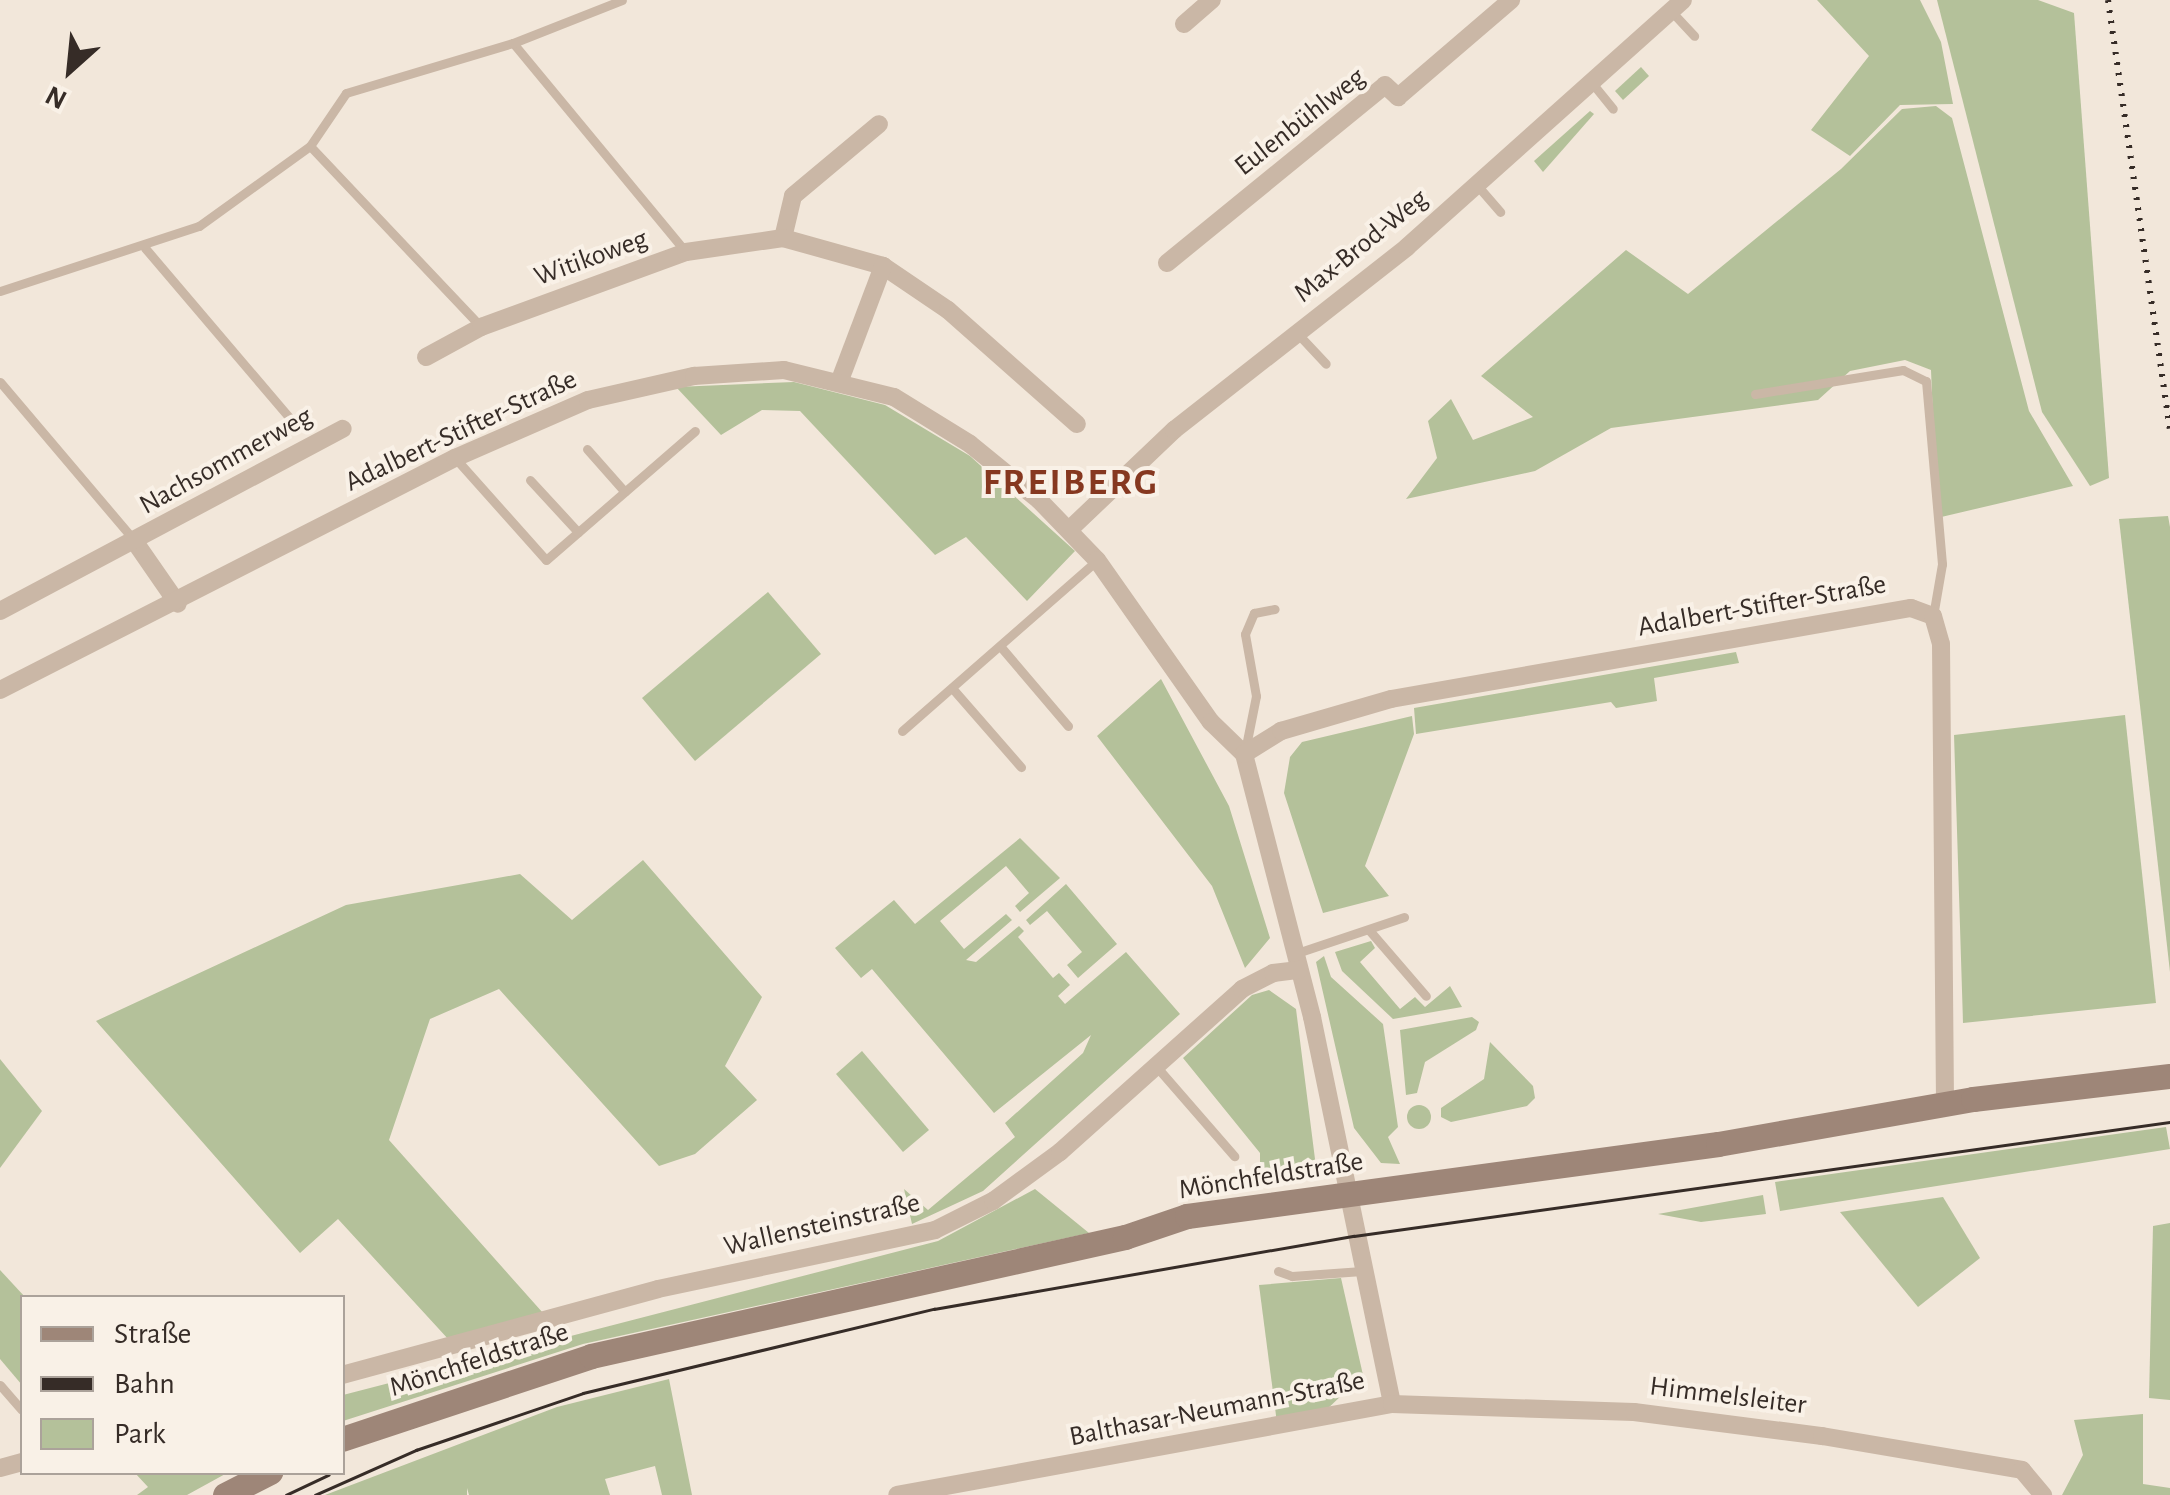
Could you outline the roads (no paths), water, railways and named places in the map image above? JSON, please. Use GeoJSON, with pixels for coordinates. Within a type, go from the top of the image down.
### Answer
{"type":"FeatureCollection","features":[{"type":"Feature","properties":{"kind":"main road","name":"Mönchfeldstraße"},"geometry":{"type":"LineString","coordinates":[[345,1439],[480,1388],[701,1328],[1125,1238],[1187,1216],[1718,1144],[1945,1104],[2170,1076]]}},
{"type":"Feature","properties":{"kind":"main road"},"geometry":{"type":"LineString","coordinates":[[224,1495],[264,1475]]}},
{"type":"Feature","properties":{"kind":"street"},"geometry":{"type":"LineString","coordinates":[[1184,24],[1212,0]]}},
{"type":"Feature","properties":{"kind":"street","name":"Eulenbühlweg"},"geometry":{"type":"LineString","coordinates":[[1167,263],[1385,85],[1398,96],[1511,0]]}},
{"type":"Feature","properties":{"kind":"street","name":"Max-Brod-Weg"},"geometry":{"type":"LineString","coordinates":[[1070,529],[1174,430],[1476,184],[1677,5]]}},
{"type":"Feature","properties":{"kind":"street"},"geometry":{"type":"LineString","coordinates":[[783,238],[793,196],[880,124]]}},
{"type":"Feature","properties":{"kind":"street","name":"Witikoweg"},"geometry":{"type":"LineString","coordinates":[[426,356],[481,327],[686,252],[783,238],[883,266],[948,310],[1077,424]]}},
{"type":"Feature","properties":{"kind":"street"},"geometry":{"type":"LineString","coordinates":[[840,380],[883,266]]}},
{"type":"Feature","properties":{"kind":"street","name":"Adalbert-Stifter-Straße"},"geometry":{"type":"LineString","coordinates":[[0,690],[178,604],[455,458],[588,400],[694,376],[784,370],[840,380],[894,396],[970,444],[1070,529],[1097,560],[1211,722],[1244,754],[1280,731],[1391,698],[1912,608],[1933,616]]}},
{"type":"Feature","properties":{"kind":"street","name":"Nachsommerweg"},"geometry":{"type":"LineString","coordinates":[[0,611],[343,429]]}},
{"type":"Feature","properties":{"kind":"street","name":"Nachsommerweg"},"geometry":{"type":"LineString","coordinates":[[135,542],[178,604]]}},
{"type":"Feature","properties":{"kind":"street"},"geometry":{"type":"LineString","coordinates":[[1933,616],[1941,644],[1945,1104]]}},
{"type":"Feature","properties":{"kind":"street"},"geometry":{"type":"LineString","coordinates":[[1244,754],[1296,962],[1344,1194]]}},
{"type":"Feature","properties":{"kind":"street","name":"Wallensteinstraße"},"geometry":{"type":"LineString","coordinates":[[345,1374],[658,1289],[935,1230],[992,1201],[1060,1152],[1242,990],[1296,962]]}},
{"type":"Feature","properties":{"kind":"street","name":"Balthasar-Neumann-Straße"},"geometry":{"type":"LineString","coordinates":[[898,1495],[1392,1404],[1344,1194]]}},
{"type":"Feature","properties":{"kind":"street","name":"Himmelsleiter"},"geometry":{"type":"LineString","coordinates":[[1392,1404],[1634,1412],[1822,1436],[2022,1470],[2043,1495]]}},
{"type":"Feature","properties":{"kind":"lane"},"geometry":{"type":"LineString","coordinates":[[0,291],[145,248],[199,226],[310,146],[346,93],[513,43],[622,0]]}},
{"type":"Feature","properties":{"kind":"lane"},"geometry":{"type":"LineString","coordinates":[[1677,5],[1694,36]]}},
{"type":"Feature","properties":{"kind":"lane"},"geometry":{"type":"LineString","coordinates":[[513,43],[686,252]]}},
{"type":"Feature","properties":{"kind":"lane"},"geometry":{"type":"LineString","coordinates":[[1590,81],[1613,109]]}},
{"type":"Feature","properties":{"kind":"lane"},"geometry":{"type":"LineString","coordinates":[[310,146],[481,327]]}},
{"type":"Feature","properties":{"kind":"lane"},"geometry":{"type":"LineString","coordinates":[[1476,184],[1500,212]]}},
{"type":"Feature","properties":{"kind":"lane"},"geometry":{"type":"LineString","coordinates":[[145,248],[294,422]]}},
{"type":"Feature","properties":{"kind":"lane"},"geometry":{"type":"LineString","coordinates":[[1297,333],[1326,364]]}},
{"type":"Feature","properties":{"kind":"lane"},"geometry":{"type":"LineString","coordinates":[[1755,394],[1903,370],[1926,381],[1942,564],[1933,616]]}},
{"type":"Feature","properties":{"kind":"lane"},"geometry":{"type":"LineString","coordinates":[[0,382],[135,542]]}},
{"type":"Feature","properties":{"kind":"lane"},"geometry":{"type":"LineString","coordinates":[[455,458],[546,560],[695,431]]}},
{"type":"Feature","properties":{"kind":"lane"},"geometry":{"type":"LineString","coordinates":[[586,449],[624,492]]}},
{"type":"Feature","properties":{"kind":"lane"},"geometry":{"type":"LineString","coordinates":[[530,480],[578,532]]}},
{"type":"Feature","properties":{"kind":"lane"},"geometry":{"type":"LineString","coordinates":[[902,731],[1097,560]]}},
{"type":"Feature","properties":{"kind":"lane"},"geometry":{"type":"LineString","coordinates":[[1244,754],[1256,696],[1245,634],[1254,613],[1276,609]]}},
{"type":"Feature","properties":{"kind":"lane"},"geometry":{"type":"LineString","coordinates":[[1000,646],[1068,726]]}},
{"type":"Feature","properties":{"kind":"lane"},"geometry":{"type":"LineString","coordinates":[[952,688],[1021,767]]}},
{"type":"Feature","properties":{"kind":"lane"},"geometry":{"type":"LineString","coordinates":[[1296,962],[1404,917]]}},
{"type":"Feature","properties":{"kind":"lane"},"geometry":{"type":"LineString","coordinates":[[1368,930],[1426,996]]}},
{"type":"Feature","properties":{"kind":"lane"},"geometry":{"type":"LineString","coordinates":[[1155,1066],[1234,1156]]}},
{"type":"Feature","properties":{"kind":"lane"},"geometry":{"type":"LineString","coordinates":[[1278,1270],[1292,1276],[1362,1271]]}},
{"type":"Feature","properties":{"kind":"lane"},"geometry":{"type":"LineString","coordinates":[[0,1386],[20,1408]]}},
{"type":"Feature","properties":{"kind":"tram line"},"geometry":{"type":"LineString","coordinates":[[315,1495],[416,1450],[583,1393],[934,1309],[1354,1236],[2170,1122]]}},
{"type":"Feature","properties":{"kind":"tram line"},"geometry":{"type":"LineString","coordinates":[[286,1495],[328,1475]]}},
{"type":"Feature","properties":{"kind":"railway"},"geometry":{"type":"LineString","coordinates":[[2108,0],[2170,429]]}},
{"type":"Feature","properties":{"kind":"district","name":"FREIBERG"},"geometry":{"type":"Point","coordinates":[1071,484]}}]}
